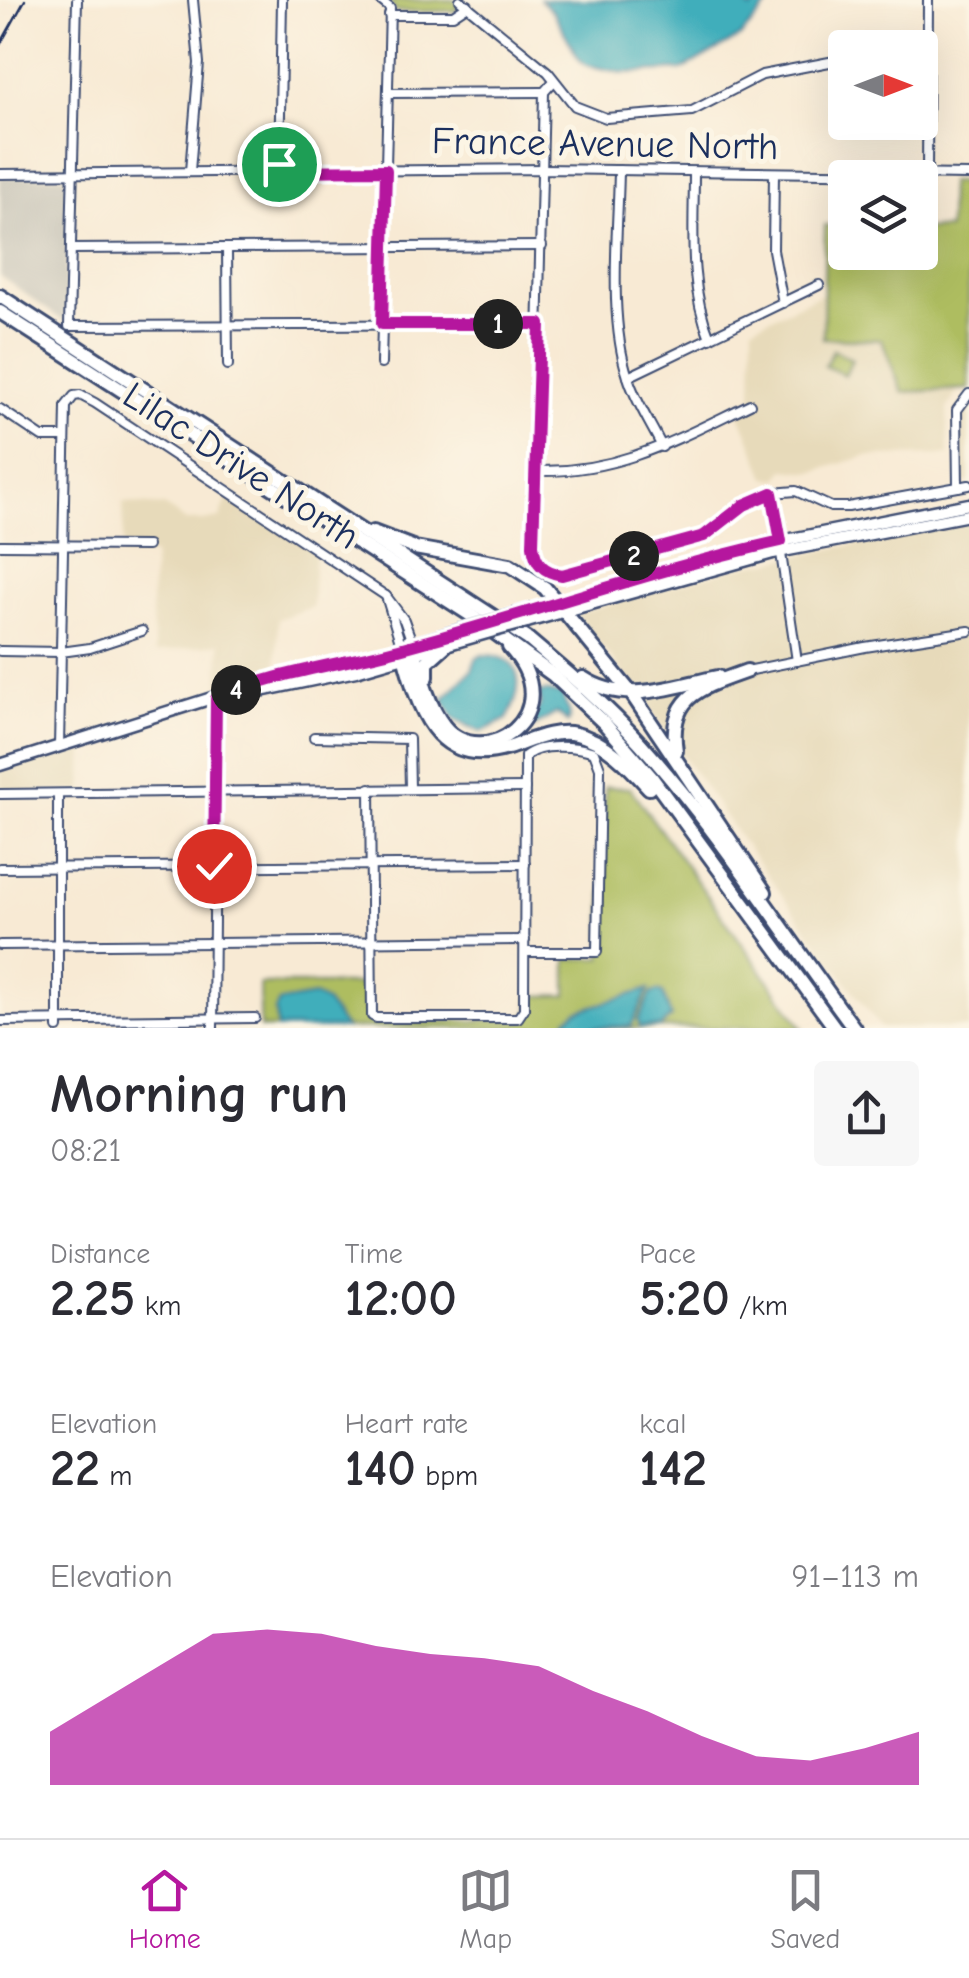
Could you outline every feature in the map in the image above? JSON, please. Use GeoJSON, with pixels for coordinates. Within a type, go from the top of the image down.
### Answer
{"type":"FeatureCollection","features":[{"type":"Feature","properties":{"kind":"highway"},"geometry":{"type":"LineString","coordinates":[[0,287],[38,320]]}},
{"type":"Feature","properties":{"kind":"highway"},"geometry":{"type":"LineString","coordinates":[[0,296],[592,683],[615,693],[632,693],[718,677]]}},
{"type":"Feature","properties":{"kind":"highway"},"geometry":{"type":"LineString","coordinates":[[0,312],[525,652],[588,707],[652,778],[835,1028]]}},
{"type":"Feature","properties":{"kind":"highway"},"geometry":{"type":"LineString","coordinates":[[0,322],[86,368]]}},
{"type":"Feature","properties":{"kind":"highway"},"geometry":{"type":"LineString","coordinates":[[326,508],[415,548],[510,565],[534,578],[562,606],[632,693],[849,1022]]}},
{"type":"Feature","properties":{"kind":"highway"},"geometry":{"type":"LineString","coordinates":[[409,651],[438,718],[459,738],[490,742],[516,729],[530,706],[530,681],[521,662],[504,643],[469,614]]}},
{"type":"Feature","properties":{"kind":"highway"},"geometry":{"type":"LineString","coordinates":[[528,639],[594,696],[658,764],[849,1022]]}},
{"type":"Feature","properties":{"kind":"highway"},"geometry":{"type":"LineString","coordinates":[[438,718],[425,666],[446,645]]}},
{"type":"Feature","properties":{"kind":"highway"},"geometry":{"type":"LineString","coordinates":[[409,651],[424,716],[446,742],[488,752],[554,734],[585,737],[632,770],[707,854]]}},
{"type":"Feature","properties":{"kind":"highway"},"geometry":{"type":"LineString","coordinates":[[680,763],[674,728],[685,702],[702,688],[747,671]]}},
{"type":"Feature","properties":{"kind":"main road"},"geometry":{"type":"LineString","coordinates":[[409,651],[516,614],[562,606],[782,546],[969,504]]}},
{"type":"Feature","properties":{"kind":"main road"},"geometry":{"type":"LineString","coordinates":[[782,546],[969,515]]}},
{"type":"Feature","properties":{"kind":"main road"},"geometry":{"type":"LineString","coordinates":[[0,765],[275,678],[446,645],[465,634],[527,622],[562,606]]}},
{"type":"Feature","properties":{"kind":"street"},"geometry":{"type":"LineString","coordinates":[[77,0],[69,326],[540,324]]}},
{"type":"Feature","properties":{"kind":"street"},"geometry":{"type":"LineString","coordinates":[[190,172],[199,63],[193,0]]}},
{"type":"Feature","properties":{"kind":"street"},"geometry":{"type":"LineString","coordinates":[[279,171],[282,0]]}},
{"type":"Feature","properties":{"kind":"street"},"geometry":{"type":"LineString","coordinates":[[380,0],[390,8],[381,364]]}},
{"type":"Feature","properties":{"kind":"street"},"geometry":{"type":"LineString","coordinates":[[926,30],[928,0]]}},
{"type":"Feature","properties":{"kind":"street"},"geometry":{"type":"LineString","coordinates":[[390,16],[453,15],[462,11],[464,2],[554,81],[566,98],[584,112],[606,118],[692,110],[762,75],[828,62]]}},
{"type":"Feature","properties":{"kind":"street"},"geometry":{"type":"LineString","coordinates":[[554,81],[544,92],[533,545],[534,558],[544,569],[562,575],[690,541],[712,532],[751,500],[772,493],[796,492],[831,506],[848,507],[969,485]]}},
{"type":"Feature","properties":{"kind":"street"},"geometry":{"type":"LineString","coordinates":[[388,92],[544,92]]}},
{"type":"Feature","properties":{"kind":"street","name":"France Avenue North"},"geometry":{"type":"LineString","coordinates":[[0,174],[544,169],[828,173]]}},
{"type":"Feature","properties":{"kind":"street"},"geometry":{"type":"LineString","coordinates":[[618,170],[617,300],[628,377],[662,446]]}},
{"type":"Feature","properties":{"kind":"street"},"geometry":{"type":"LineString","coordinates":[[694,172],[694,268],[699,306],[710,338]]}},
{"type":"Feature","properties":{"kind":"street"},"geometry":{"type":"LineString","coordinates":[[774,173],[773,250],[783,302]]}},
{"type":"Feature","properties":{"kind":"street","name":"France Avenue North"},"geometry":{"type":"LineString","coordinates":[[938,174],[969,175]]}},
{"type":"Feature","properties":{"kind":"street"},"geometry":{"type":"LineString","coordinates":[[71,249],[542,246]]}},
{"type":"Feature","properties":{"kind":"street"},"geometry":{"type":"LineString","coordinates":[[228,248],[228,365]]}},
{"type":"Feature","properties":{"kind":"street"},"geometry":{"type":"LineString","coordinates":[[628,377],[819,286]]}},
{"type":"Feature","properties":{"kind":"street"},"geometry":{"type":"LineString","coordinates":[[958,487],[956,410],[969,394]]}},
{"type":"Feature","properties":{"kind":"street","name":"Lilac Drive North"},"geometry":{"type":"LineString","coordinates":[[66,437],[66,406],[70,400],[80,396],[96,403],[386,596],[409,651]]}},
{"type":"Feature","properties":{"kind":"street"},"geometry":{"type":"LineString","coordinates":[[536,471],[595,468],[662,446],[750,404]]}},
{"type":"Feature","properties":{"kind":"street"},"geometry":{"type":"LineString","coordinates":[[0,409],[42,437],[66,437],[59,746]]}},
{"type":"Feature","properties":{"kind":"street"},"geometry":{"type":"LineString","coordinates":[[772,493],[797,661]]}},
{"type":"Feature","properties":{"kind":"street"},"geometry":{"type":"LineString","coordinates":[[0,545],[147,546]]}},
{"type":"Feature","properties":{"kind":"street"},"geometry":{"type":"LineString","coordinates":[[0,651],[61,652],[90,648],[142,631]]}},
{"type":"Feature","properties":{"kind":"street"},"geometry":{"type":"LineString","coordinates":[[718,677],[864,646],[969,631]]}},
{"type":"Feature","properties":{"kind":"street"},"geometry":{"type":"LineString","coordinates":[[213,1024],[216,699]]}},
{"type":"Feature","properties":{"kind":"street"},"geometry":{"type":"LineString","coordinates":[[314,737],[409,739],[410,788]]}},
{"type":"Feature","properties":{"kind":"street"},"geometry":{"type":"LineString","coordinates":[[370,788],[372,1016],[518,1018],[523,1014],[525,952],[525,756],[530,751],[594,752],[600,768],[597,952],[525,952]]}},
{"type":"Feature","properties":{"kind":"street"},"geometry":{"type":"LineString","coordinates":[[0,794],[525,788]]}},
{"type":"Feature","properties":{"kind":"street"},"geometry":{"type":"LineString","coordinates":[[58,795],[58,1024]]}},
{"type":"Feature","properties":{"kind":"street"},"geometry":{"type":"LineString","coordinates":[[0,868],[525,864]]}},
{"type":"Feature","properties":{"kind":"street"},"geometry":{"type":"LineString","coordinates":[[0,945],[525,940]]}},
{"type":"Feature","properties":{"kind":"street"},"geometry":{"type":"LineString","coordinates":[[0,1021],[213,1024],[255,1018]]}},
{"type":"Feature","properties":{"kind":"shaded area"},"geometry":{"type":"Polygon","coordinates":[[[63,176],[68,181],[65,322],[0,276],[0,177],[63,176]]]}},
{"type":"Feature","properties":{"kind":"shaded area"},"geometry":{"type":"Polygon","coordinates":[[[824,293],[823,338],[882,340],[902,392],[959,389],[947,408],[948,455],[867,456],[812,472],[785,469],[778,479],[766,477],[739,412],[752,404],[753,326],[824,293]]]}},
{"type":"Feature","properties":{"kind":"shaded area"},"geometry":{"type":"Polygon","coordinates":[[[969,400],[969,482],[962,483],[960,414],[969,400]]]}},
{"type":"Feature","properties":{"kind":"shaded area"},"geometry":{"type":"Polygon","coordinates":[[[229,494],[315,551],[312,607],[278,619],[276,674],[219,690],[220,643],[155,653],[151,603],[154,555],[123,554],[123,503],[164,506],[186,521],[203,521],[220,518],[229,494]]]}},
{"type":"Feature","properties":{"kind":"shaded area"},"geometry":{"type":"Polygon","coordinates":[[[969,522],[969,1028],[881,1028],[740,838],[645,701],[577,614],[736,568],[969,522]]]}},
{"type":"Feature","properties":{"kind":"shaded area"},"geometry":{"type":"Polygon","coordinates":[[[84,746],[83,790],[0,792],[0,771],[84,746]]]}},
{"type":"Feature","properties":{"kind":"green space"},"geometry":{"type":"Polygon","coordinates":[[[387,0],[454,0],[461,6],[454,11],[396,12],[387,0]]]}},
{"type":"Feature","properties":{"kind":"green space"},"geometry":{"type":"Polygon","coordinates":[[[949,182],[969,182],[969,389],[902,392],[882,340],[823,338],[825,225],[828,270],[938,270],[938,229],[948,229],[949,182]]]}},
{"type":"Feature","properties":{"kind":"green space"},"geometry":{"type":"Polygon","coordinates":[[[833,350],[852,359],[845,375],[825,366],[833,350]]]}},
{"type":"Feature","properties":{"kind":"green space"},"geometry":{"type":"Polygon","coordinates":[[[605,787],[630,788],[803,1028],[260,1028],[260,984],[365,984],[366,1012],[371,1020],[381,1022],[521,1020],[530,1012],[530,996],[567,995],[567,959],[602,958],[605,787]]]}},
{"type":"Feature","properties":{"kind":"water"},"geometry":{"type":"Polygon","coordinates":[[[541,0],[741,0],[751,9],[762,0],[773,0],[740,37],[682,70],[623,73],[586,65],[579,59],[553,12],[541,0]]]}},
{"type":"Feature","properties":{"kind":"water"},"geometry":{"type":"Polygon","coordinates":[[[482,655],[507,661],[514,667],[518,686],[507,719],[481,732],[454,719],[443,699],[482,655]]]}},
{"type":"Feature","properties":{"kind":"water"},"geometry":{"type":"Polygon","coordinates":[[[539,693],[563,695],[570,719],[568,723],[557,713],[531,728],[541,704],[539,693]]]}},
{"type":"Feature","properties":{"kind":"water"},"geometry":{"type":"Polygon","coordinates":[[[649,989],[631,1026],[566,1028],[566,1020],[577,1011],[649,989]]]}},
{"type":"Feature","properties":{"kind":"water"},"geometry":{"type":"Polygon","coordinates":[[[663,993],[671,1017],[660,1027],[640,1027],[638,1020],[651,994],[663,993]]]}},
{"type":"Feature","properties":{"kind":"water"},"geometry":{"type":"Polygon","coordinates":[[[314,996],[326,1002],[345,1028],[277,1028],[275,1011],[279,1002],[314,996]]]}},
{"type":"Feature","properties":{"kind":"railway"},"geometry":{"type":"LineString","coordinates":[[0,45],[25,0]]}},
{"type":"Feature","properties":{"kind":"route"},"geometry":{"type":"LineString","coordinates":[[214,866],[216,699],[275,678],[402,648],[675,567],[781,541],[772,493],[744,505],[720,526],[695,540],[562,575],[544,569],[534,558],[533,545],[540,324],[382,324],[386,170],[279,171],[279,164]]}}]}
